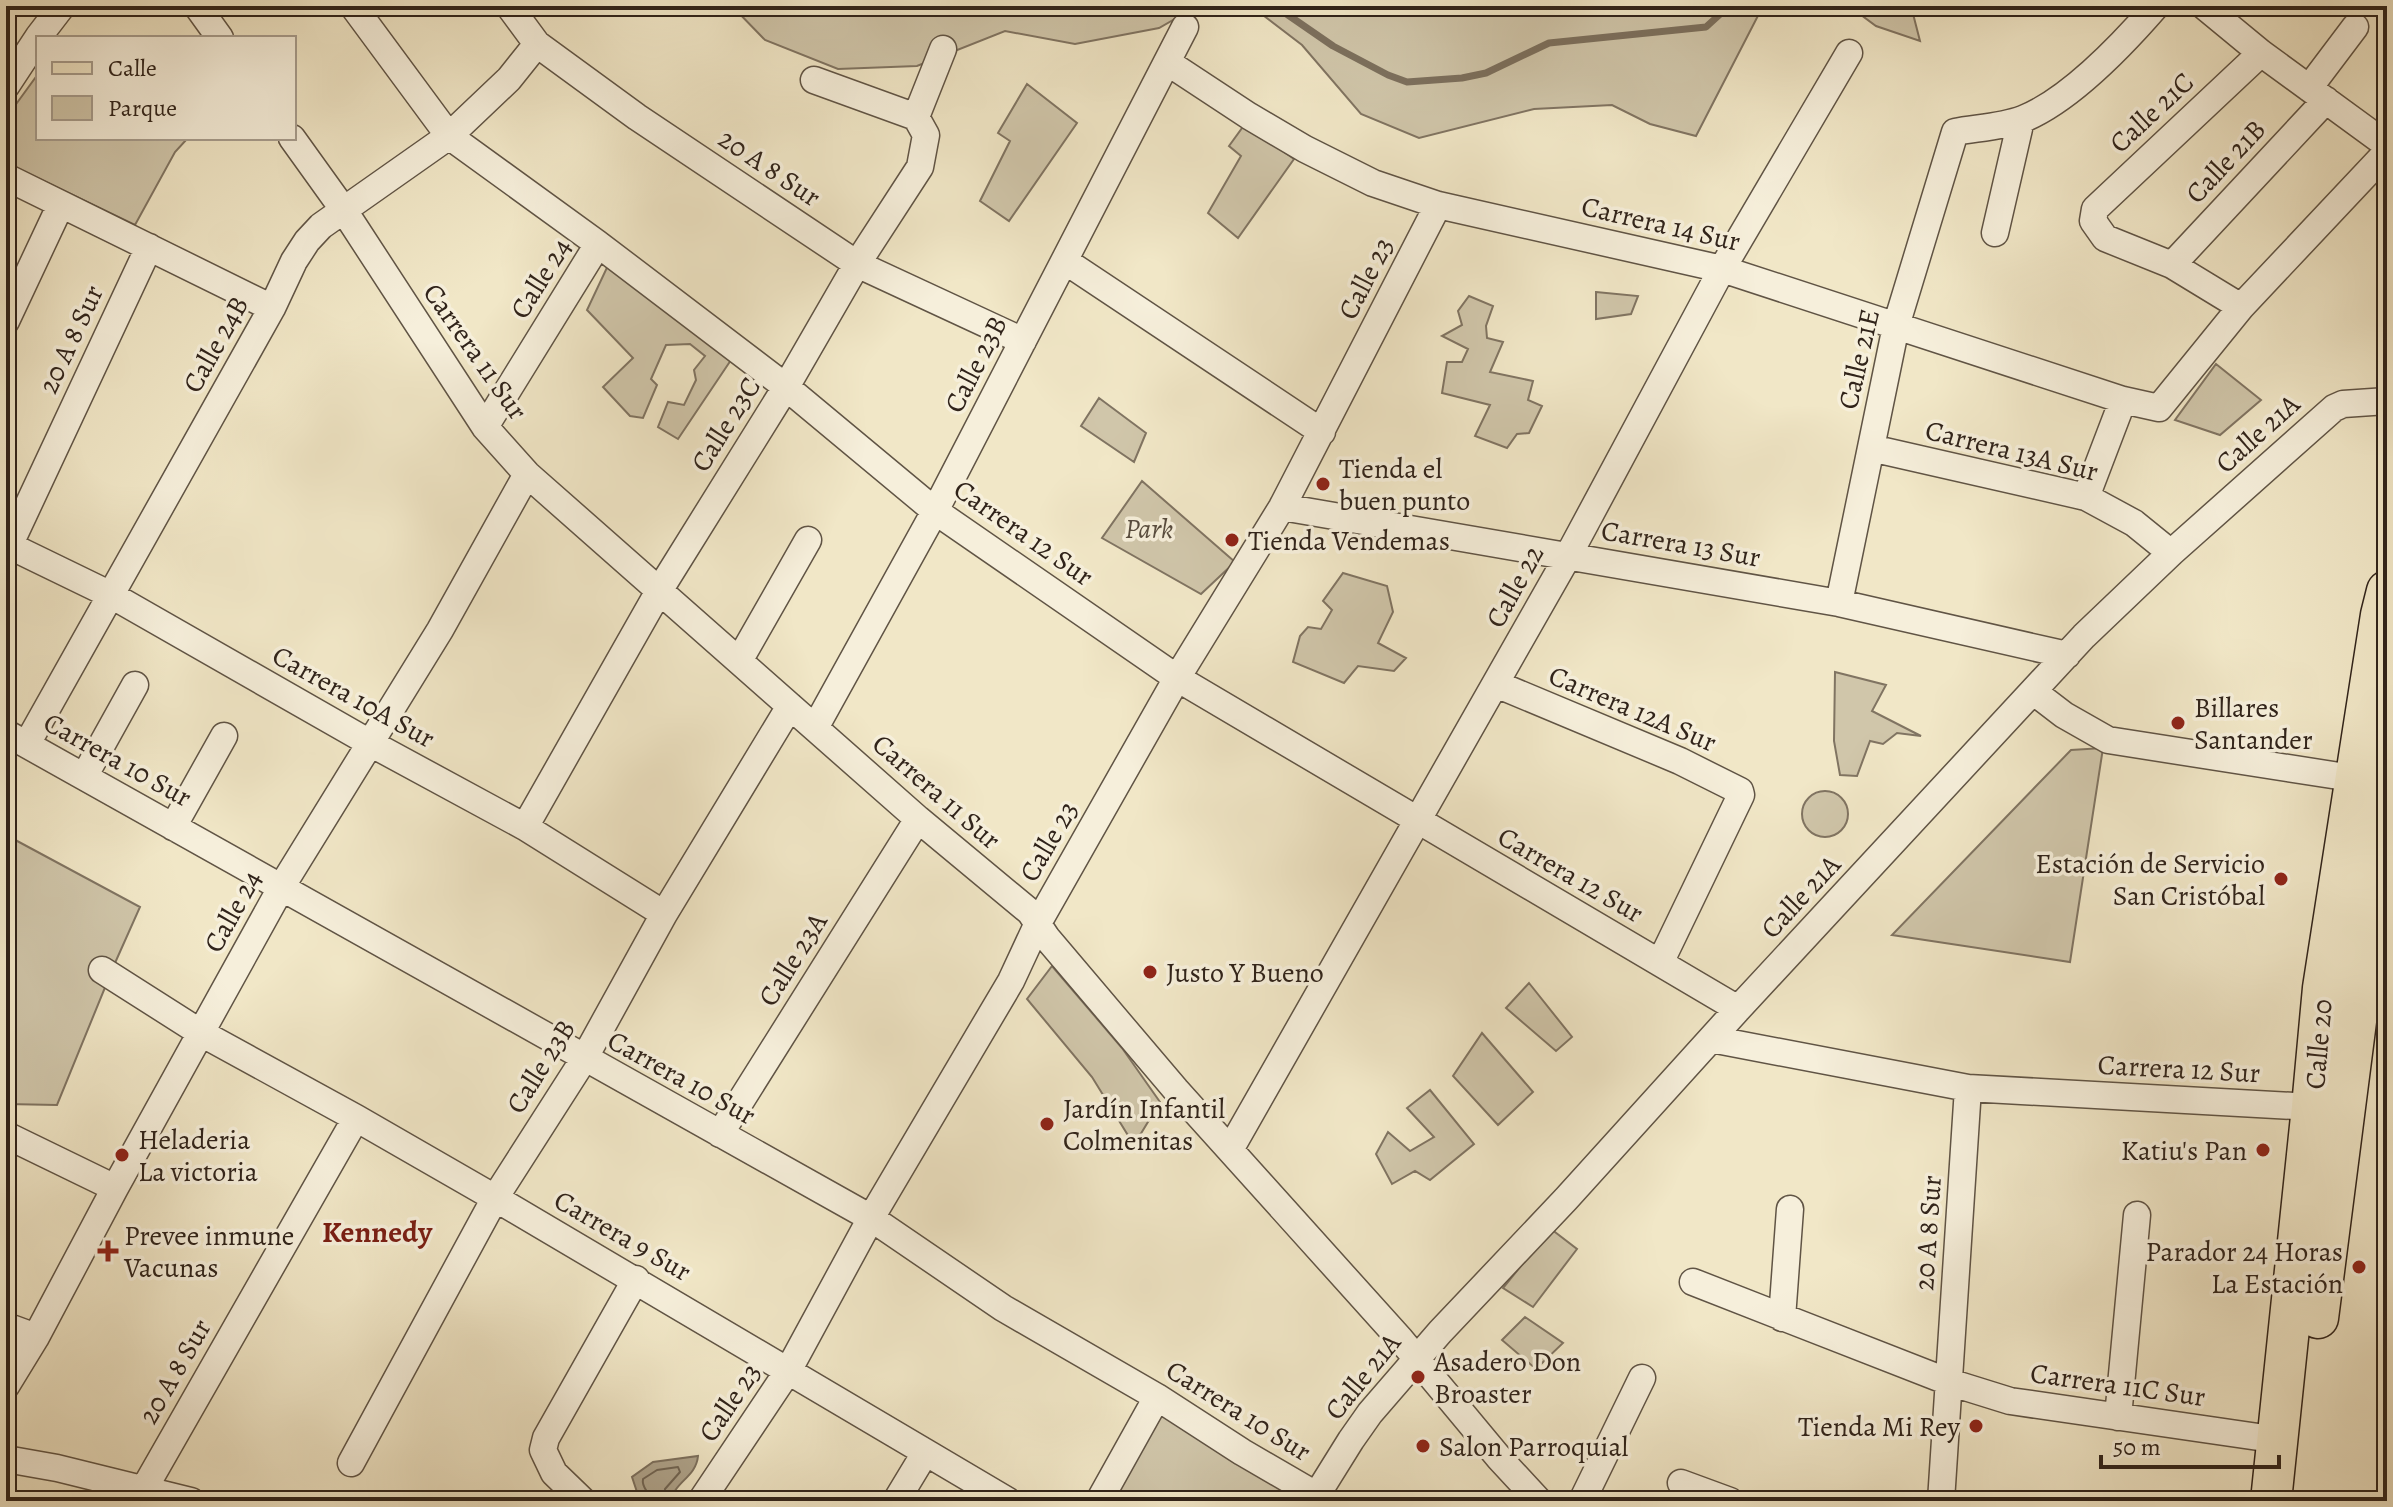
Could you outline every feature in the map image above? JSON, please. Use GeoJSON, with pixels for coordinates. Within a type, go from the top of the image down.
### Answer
{"type":"FeatureCollection","features":[{"type":"Feature","properties":{"kind":"main road","name":"Calle 20"},"geometry":{"type":"LineString","coordinates":[[2271,1501],[2323,988],[2376,780],[2381,615],[2387,591]]}},
{"type":"Feature","properties":{"kind":"main road"},"geometry":{"type":"LineString","coordinates":[[2295,1501],[2376,780]]}},
{"type":"Feature","properties":{"kind":"street"},"geometry":{"type":"LineString","coordinates":[[39,36],[62,6]]}},
{"type":"Feature","properties":{"kind":"street"},"geometry":{"type":"LineString","coordinates":[[197,6],[219,36]]}},
{"type":"Feature","properties":{"kind":"street","name":"Carrera 12 Sur"},"geometry":{"type":"LineString","coordinates":[[353,6],[449,136],[786,387],[935,511],[1177,678],[1738,1009]]}},
{"type":"Feature","properties":{"kind":"street"},"geometry":{"type":"LineString","coordinates":[[1995,233],[2021,120],[2046,107],[2084,78],[2124,43],[2156,6]]}},
{"type":"Feature","properties":{"kind":"street"},"geometry":{"type":"LineString","coordinates":[[2204,6],[2261,53],[2387,145]]}},
{"type":"Feature","properties":{"kind":"street","name":"20 A 8 Sur"},"geometry":{"type":"LineString","coordinates":[[519,10],[537,44],[637,117],[857,264],[1023,341]]}},
{"type":"Feature","properties":{"kind":"street","name":"Calle 23B"},"geometry":{"type":"LineString","coordinates":[[815,728],[935,511],[1185,27]]}},
{"type":"Feature","properties":{"kind":"street","name":"Calle 21B"},"geometry":{"type":"LineString","coordinates":[[2172,265],[2317,94],[2355,27]]}},
{"type":"Feature","properties":{"kind":"street"},"geometry":{"type":"LineString","coordinates":[[6,86],[36,41]]}},
{"type":"Feature","properties":{"kind":"street","name":"Calle 24B"},"geometry":{"type":"LineString","coordinates":[[16,738],[111,595],[307,241],[343,209],[449,136],[509,79],[537,44]]}},
{"type":"Feature","properties":{"kind":"street"},"geometry":{"type":"LineString","coordinates":[[814,80],[916,117],[943,49]]}},
{"type":"Feature","properties":{"kind":"street","name":"Calle 22"},"geometry":{"type":"LineString","coordinates":[[1231,1148],[1568,556],[1722,269],[1849,53]]}},
{"type":"Feature","properties":{"kind":"street","name":"Calle 21C"},"geometry":{"type":"LineString","coordinates":[[2172,265],[2105,238],[2093,221],[2095,209],[2261,53]]}},
{"type":"Feature","properties":{"kind":"street","name":"Carrera 14 Sur"},"geometry":{"type":"LineString","coordinates":[[1167,62],[1305,149],[1373,183],[1438,205],[1722,269],[2123,400],[2159,408],[2241,307]]}},
{"type":"Feature","properties":{"kind":"street","name":"Calle 23C"},"geometry":{"type":"LineString","coordinates":[[525,827],[659,591],[786,387],[857,264],[920,167],[926,135],[916,117]]}},
{"type":"Feature","properties":{"kind":"street","name":"Calle 21E"},"geometry":{"type":"LineString","coordinates":[[1839,603],[1896,326],[1955,132],[2021,120]]}},
{"type":"Feature","properties":{"kind":"street","name":"Carrera 11 Sur"},"geometry":{"type":"LineString","coordinates":[[293,140],[343,209],[485,427],[527,474],[918,819],[1030,912],[1047,938],[1176,1090],[1401,1340],[1539,1501]]}},
{"type":"Feature","properties":{"kind":"street"},"geometry":{"type":"LineString","coordinates":[[2172,265],[2241,307],[2387,152]]}},
{"type":"Feature","properties":{"kind":"street"},"geometry":{"type":"LineString","coordinates":[[6,177],[272,308]]}},
{"type":"Feature","properties":{"kind":"street"},"geometry":{"type":"LineString","coordinates":[[6,321],[61,204]]}},
{"type":"Feature","properties":{"kind":"street","name":"Calle 23"},"geometry":{"type":"LineString","coordinates":[[701,1501],[788,1371],[871,1218],[1011,981],[1038,923],[1177,678],[1282,507],[1438,205]]}},
{"type":"Feature","properties":{"kind":"street","name":"Calle 24"},"geometry":{"type":"LineString","coordinates":[[485,427],[598,244]]}},
{"type":"Feature","properties":{"kind":"street","name":"20 A 8 Sur"},"geometry":{"type":"LineString","coordinates":[[7,545],[149,247]]}},
{"type":"Feature","properties":{"kind":"street"},"geometry":{"type":"LineString","coordinates":[[1065,261],[1322,432]]}},
{"type":"Feature","properties":{"kind":"street"},"geometry":{"type":"LineString","coordinates":[[2086,497],[2123,400]]}},
{"type":"Feature","properties":{"kind":"street","name":"Calle 21A"},"geometry":{"type":"LineString","coordinates":[[1315,1498],[1370,1413],[1440,1332],[2067,655],[2171,553],[2334,408],[2343,404],[2387,401]]}},
{"type":"Feature","properties":{"kind":"street","name":"Carrera 13A Sur"},"geometry":{"type":"LineString","coordinates":[[1871,448],[2086,497],[2134,523],[2171,553]]}},
{"type":"Feature","properties":{"kind":"street","name":"Calle 24"},"geometry":{"type":"LineString","coordinates":[[6,1386],[36,1337],[282,886],[440,630],[527,474]]}},
{"type":"Feature","properties":{"kind":"street","name":"Carrera 13 Sur"},"geometry":{"type":"LineString","coordinates":[[1282,507],[1839,603],[2067,655]]}},
{"type":"Feature","properties":{"kind":"street"},"geometry":{"type":"LineString","coordinates":[[739,661],[808,540]]}},
{"type":"Feature","properties":{"kind":"street","name":"Carrera 10A Sur"},"geometry":{"type":"LineString","coordinates":[[7,545],[111,595],[370,743],[525,827],[664,914]]}},
{"type":"Feature","properties":{"kind":"street","name":"Carrera 12A Sur"},"geometry":{"type":"LineString","coordinates":[[1496,684],[1737,788],[1741,795],[1660,963]]}},
{"type":"Feature","properties":{"kind":"street"},"geometry":{"type":"LineString","coordinates":[[85,775],[135,685]]}},
{"type":"Feature","properties":{"kind":"street"},"geometry":{"type":"LineString","coordinates":[[2034,692],[2064,715],[2108,740],[2376,780]]}},
{"type":"Feature","properties":{"kind":"street","name":"Calle 23B"},"geometry":{"type":"LineString","coordinates":[[351,1463],[495,1198],[584,1059],[664,914],[790,706]]}},
{"type":"Feature","properties":{"kind":"street"},"geometry":{"type":"LineString","coordinates":[[173,827],[224,736]]}},
{"type":"Feature","properties":{"kind":"street","name":"Carrera 10 Sur"},"geometry":{"type":"LineString","coordinates":[[16,738],[871,1218],[1003,1308],[1157,1397],[1315,1498]]}},
{"type":"Feature","properties":{"kind":"street","name":"Calle 23A"},"geometry":{"type":"LineString","coordinates":[[720,1134],[918,819]]}},
{"type":"Feature","properties":{"kind":"street","name":"Carrera 9 Sur"},"geometry":{"type":"LineString","coordinates":[[102,970],[201,1033],[636,1279],[1008,1501]]}},
{"type":"Feature","properties":{"kind":"street","name":"Carrera 12 Sur"},"geometry":{"type":"LineString","coordinates":[[1711,1039],[1968,1088],[2312,1107]]}},
{"type":"Feature","properties":{"kind":"street","name":"20 A 8 Sur"},"geometry":{"type":"LineString","coordinates":[[1941,1501],[1968,1088]]}},
{"type":"Feature","properties":{"kind":"street","name":"20 A 8 Sur"},"geometry":{"type":"LineString","coordinates":[[144,1489],[356,1118]]}},
{"type":"Feature","properties":{"kind":"street"},"geometry":{"type":"LineString","coordinates":[[6,1135],[115,1188]]}},
{"type":"Feature","properties":{"kind":"street"},"geometry":{"type":"LineString","coordinates":[[1782,1318],[1790,1209]]}},
{"type":"Feature","properties":{"kind":"street"},"geometry":{"type":"LineString","coordinates":[[2118,1417],[2137,1215]]}},
{"type":"Feature","properties":{"kind":"street"},"geometry":{"type":"LineString","coordinates":[[583,1501],[554,1473],[543,1450],[546,1438],[636,1279]]}},
{"type":"Feature","properties":{"kind":"street"},"geometry":{"type":"LineString","coordinates":[[1693,1282],[1949,1382]]}},
{"type":"Feature","properties":{"kind":"street"},"geometry":{"type":"LineString","coordinates":[[6,1326],[36,1337]]}},
{"type":"Feature","properties":{"kind":"street"},"geometry":{"type":"LineString","coordinates":[[1582,1501],[1642,1378]]}},
{"type":"Feature","properties":{"kind":"street","name":"Carrera 11C Sur"},"geometry":{"type":"LineString","coordinates":[[1949,1382],[2010,1401],[2279,1440]]}},
{"type":"Feature","properties":{"kind":"street"},"geometry":{"type":"LineString","coordinates":[[1099,1501],[1157,1397]]}},
{"type":"Feature","properties":{"kind":"street"},"geometry":{"type":"LineString","coordinates":[[896,1501],[925,1453]]}},
{"type":"Feature","properties":{"kind":"street"},"geometry":{"type":"LineString","coordinates":[[6,1459],[57,1468],[191,1501]]}},
{"type":"Feature","properties":{"kind":"street"},"geometry":{"type":"LineString","coordinates":[[1681,1483],[1730,1501]]}},
{"type":"Feature","properties":{"kind":"green space"},"geometry":{"type":"Polygon","coordinates":[[[732,6],[1247,6],[1227,15],[1187,12],[1159,28],[1075,44],[1005,31],[917,66],[838,69],[765,40],[732,6]]]}},
{"type":"Feature","properties":{"kind":"green space"},"geometry":{"type":"Polygon","coordinates":[[[1251,6],[1763,6],[1696,136],[1650,124],[1612,105],[1534,109],[1419,138],[1361,114],[1302,45],[1251,6]]]}},
{"type":"Feature","properties":{"kind":"green space"},"geometry":{"type":"Polygon","coordinates":[[[1849,6],[1911,6],[1920,41],[1876,26],[1849,6]]]}},
{"type":"Feature","properties":{"kind":"green space"},"geometry":{"type":"Polygon","coordinates":[[[36,77],[36,140],[186,140],[175,152],[135,225],[6,163],[6,118],[36,77]]]}},
{"type":"Feature","properties":{"kind":"green space"},"geometry":{"type":"Polygon","coordinates":[[[1027,84],[1077,123],[1009,221],[980,201],[1010,141],[998,133],[1027,84]]]}},
{"type":"Feature","properties":{"kind":"green space"},"geometry":{"type":"Polygon","coordinates":[[[1245,124],[1294,159],[1238,238],[1208,213],[1241,156],[1229,146],[1245,124]]]}},
{"type":"Feature","properties":{"kind":"green space"},"geometry":{"type":"Polygon","coordinates":[[[611,259],[735,354],[678,439],[658,427],[668,402],[684,405],[696,380],[694,370],[705,356],[690,344],[666,345],[651,379],[657,385],[643,418],[630,416],[603,387],[633,358],[587,310],[611,259]]]}},
{"type":"Feature","properties":{"kind":"green space"},"geometry":{"type":"Polygon","coordinates":[[[1596,292],[1638,296],[1631,314],[1596,319],[1596,292]]]}},
{"type":"Feature","properties":{"kind":"green space"},"geometry":{"type":"Polygon","coordinates":[[[1469,296],[1493,306],[1486,326],[1487,338],[1503,342],[1490,372],[1533,381],[1528,400],[1542,406],[1529,433],[1517,434],[1507,448],[1475,436],[1490,405],[1442,393],[1447,362],[1462,362],[1468,349],[1442,336],[1462,325],[1458,311],[1469,296]]]}},
{"type":"Feature","properties":{"kind":"green space"},"geometry":{"type":"Polygon","coordinates":[[[2216,364],[2261,400],[2220,435],[2175,420],[2216,364]]]}},
{"type":"Feature","properties":{"kind":"green space"},"geometry":{"type":"Polygon","coordinates":[[[1099,398],[1146,433],[1134,462],[1081,426],[1099,398]]]}},
{"type":"Feature","properties":{"kind":"green space","name":"Park"},"geometry":{"type":"Polygon","coordinates":[[[1142,481],[1235,562],[1201,594],[1102,538],[1142,481]]]}},
{"type":"Feature","properties":{"kind":"green space"},"geometry":{"type":"Polygon","coordinates":[[[1343,573],[1387,586],[1393,612],[1378,643],[1406,658],[1394,671],[1358,666],[1344,683],[1293,662],[1300,636],[1308,627],[1321,629],[1332,610],[1323,601],[1343,573]]]}},
{"type":"Feature","properties":{"kind":"green space"},"geometry":{"type":"Polygon","coordinates":[[[1835,672],[1886,685],[1872,711],[1921,736],[1897,733],[1883,744],[1870,741],[1857,776],[1840,775],[1834,741],[1835,672]]]}},
{"type":"Feature","properties":{"kind":"green space"},"geometry":{"type":"Polygon","coordinates":[[[2103,748],[2070,962],[1892,935],[2071,750],[2103,748]]]}},
{"type":"Feature","properties":{"kind":"green space"},"geometry":{"type":"Polygon","coordinates":[[[1825,791],[1841,798],[1848,814],[1841,830],[1825,837],[1809,830],[1802,814],[1809,798],[1825,791]]]}},
{"type":"Feature","properties":{"kind":"green space"},"geometry":{"type":"Polygon","coordinates":[[[6,835],[140,907],[57,1105],[6,1104],[6,835]]]}},
{"type":"Feature","properties":{"kind":"green space"},"geometry":{"type":"Polygon","coordinates":[[[1052,966],[1122,1048],[1160,1102],[1134,1145],[1092,1077],[1027,999],[1052,966]]]}},
{"type":"Feature","properties":{"kind":"green space"},"geometry":{"type":"Polygon","coordinates":[[[1529,983],[1572,1037],[1556,1051],[1506,1008],[1529,983]]]}},
{"type":"Feature","properties":{"kind":"green space"},"geometry":{"type":"Polygon","coordinates":[[[1482,1033],[1533,1092],[1498,1125],[1453,1076],[1482,1033]]]}},
{"type":"Feature","properties":{"kind":"green space"},"geometry":{"type":"Polygon","coordinates":[[[1430,1090],[1474,1144],[1430,1180],[1415,1171],[1392,1184],[1376,1154],[1388,1132],[1410,1151],[1434,1137],[1407,1108],[1430,1090]]]}},
{"type":"Feature","properties":{"kind":"green space"},"geometry":{"type":"Polygon","coordinates":[[[1551,1229],[1577,1249],[1533,1307],[1503,1288],[1551,1229]]]}},
{"type":"Feature","properties":{"kind":"green space"},"geometry":{"type":"Polygon","coordinates":[[[1525,1317],[1563,1343],[1536,1369],[1502,1340],[1525,1317]]]}},
{"type":"Feature","properties":{"kind":"green space"},"geometry":{"type":"Polygon","coordinates":[[[1162,1412],[1310,1501],[1108,1501],[1162,1412]]]}},
{"type":"Feature","properties":{"kind":"water"},"geometry":{"type":"Polygon","coordinates":[[[698,1456],[693,1470],[676,1489],[672,1501],[646,1501],[637,1492],[632,1477],[653,1462],[698,1456]]]}},
{"type":"Feature","properties":{"kind":"waterway"},"geometry":{"type":"LineString","coordinates":[[1275,6],[1333,46],[1407,82],[1486,73],[1549,43],[1706,27],[1729,6]]}},
{"type":"Feature","properties":{"kind":"place","name":"Tienda el buen punto"},"geometry":{"type":"Point","coordinates":[1323,484]}},
{"type":"Feature","properties":{"kind":"place","name":"Tienda Vendemas"},"geometry":{"type":"Point","coordinates":[1232,540]}},
{"type":"Feature","properties":{"kind":"place","name":"Billares Santander"},"geometry":{"type":"Point","coordinates":[2178,723]}},
{"type":"Feature","properties":{"kind":"place","name":"Estación de Servicio San Cristóbal"},"geometry":{"type":"Point","coordinates":[2281,879]}},
{"type":"Feature","properties":{"kind":"place","name":"Justo Y Bueno"},"geometry":{"type":"Point","coordinates":[1150,972]}},
{"type":"Feature","properties":{"kind":"place","name":"Jardín Infantil Colmenitas"},"geometry":{"type":"Point","coordinates":[1047,1124]}},
{"type":"Feature","properties":{"kind":"place","name":"Katiu's Pan"},"geometry":{"type":"Point","coordinates":[2263,1150]}},
{"type":"Feature","properties":{"kind":"place","name":"Heladeria La victoria"},"geometry":{"type":"Point","coordinates":[122,1155]}},
{"type":"Feature","properties":{"kind":"place","name":"Prevee inmune Vacunas"},"geometry":{"type":"Point","coordinates":[108,1251]}},
{"type":"Feature","properties":{"kind":"place","name":"Parador 24 Horas La Estación"},"geometry":{"type":"Point","coordinates":[2359,1267]}},
{"type":"Feature","properties":{"kind":"place","name":"Asadero Don Broaster"},"geometry":{"type":"Point","coordinates":[1418,1377]}},
{"type":"Feature","properties":{"kind":"place","name":"Tienda Mi Rey"},"geometry":{"type":"Point","coordinates":[1976,1426]}},
{"type":"Feature","properties":{"kind":"place","name":"Salon Parroquial"},"geometry":{"type":"Point","coordinates":[1423,1446]}},
{"type":"Feature","properties":{"kind":"district","name":"Kennedy"},"geometry":{"type":"Point","coordinates":[377,1232]}}]}
